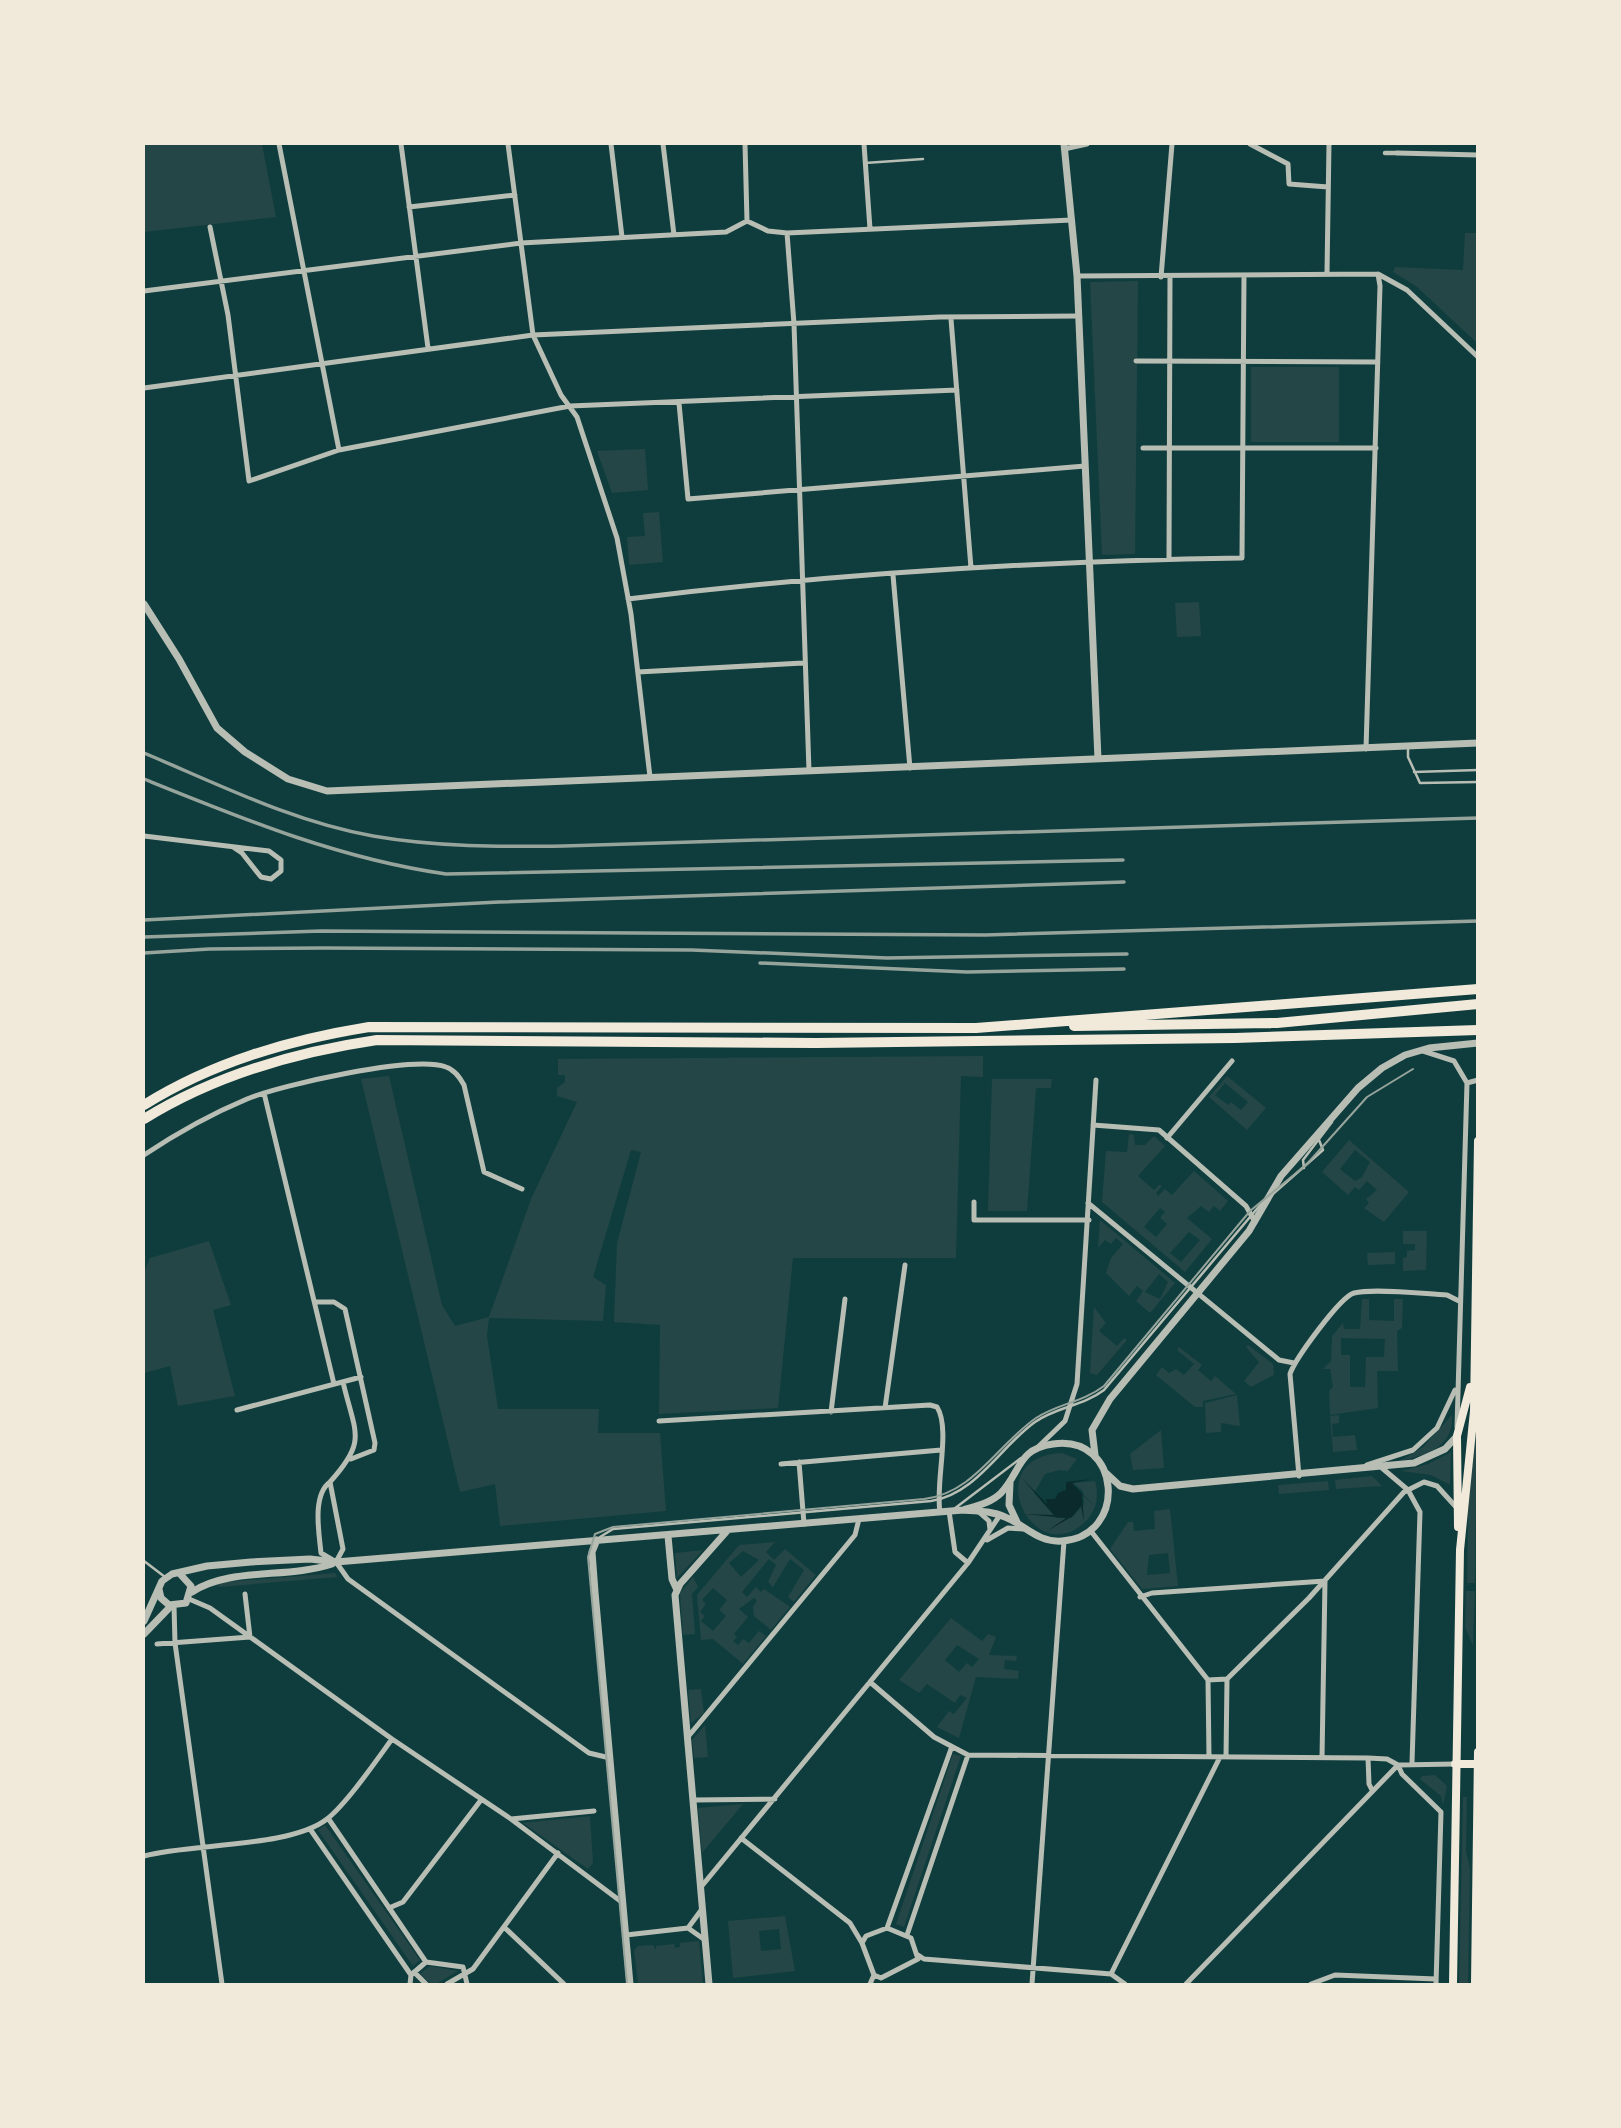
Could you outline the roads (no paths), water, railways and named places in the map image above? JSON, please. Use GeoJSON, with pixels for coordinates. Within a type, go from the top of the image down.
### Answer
{"type":"FeatureCollection","features":[{"type":"Feature","properties":{"kind":"highway"},"geometry":{"type":"LineString","coordinates":[[976,1028],[1478,989]]}},
{"type":"Feature","properties":{"kind":"highway"},"geometry":{"type":"LineString","coordinates":[[144,1105],[199,1074],[250,1055],[318,1036],[369,1027],[976,1028],[1277,1023],[1478,1004]]}},
{"type":"Feature","properties":{"kind":"highway"},"geometry":{"type":"LineString","coordinates":[[144,1119],[207,1086],[257,1066],[322,1048],[377,1040],[817,1043],[1235,1038],[1478,1030]]}},
{"type":"Feature","properties":{"kind":"highway"},"geometry":{"type":"LineString","coordinates":[[144,1099],[168,1090]]}},
{"type":"Feature","properties":{"kind":"main road"},"geometry":{"type":"LineString","coordinates":[[1453,1984],[1460,1550],[1474,1411],[1472,1381],[1478,1141]]}},
{"type":"Feature","properties":{"kind":"main road"},"geometry":{"type":"LineString","coordinates":[[1460,1550],[1457,1436],[1472,1381]]}},
{"type":"Feature","properties":{"kind":"main road"},"geometry":{"type":"LineString","coordinates":[[1475,1984],[1478,1752]]}},
{"type":"Feature","properties":{"kind":"main road"},"geometry":{"type":"LineString","coordinates":[[1455,1764],[1477,1764]]}},
{"type":"Feature","properties":{"kind":"street"},"geometry":{"type":"LineString","coordinates":[[279,144],[339,450]]}},
{"type":"Feature","properties":{"kind":"street"},"geometry":{"type":"LineString","coordinates":[[401,144],[428,348]]}},
{"type":"Feature","properties":{"kind":"street"},"geometry":{"type":"LineString","coordinates":[[508,144],[533,335],[555,384],[577,417],[616,531],[628,599],[650,777]]}},
{"type":"Feature","properties":{"kind":"street"},"geometry":{"type":"LineString","coordinates":[[611,144],[622,237]]}},
{"type":"Feature","properties":{"kind":"street"},"geometry":{"type":"LineString","coordinates":[[663,144],[674,235]]}},
{"type":"Feature","properties":{"kind":"street"},"geometry":{"type":"LineString","coordinates":[[746,144],[747,221]]}},
{"type":"Feature","properties":{"kind":"street"},"geometry":{"type":"LineString","coordinates":[[864,144],[870,229]]}},
{"type":"Feature","properties":{"kind":"street"},"geometry":{"type":"LineString","coordinates":[[1087,144],[1064,146],[1077,276],[1098,759]]}},
{"type":"Feature","properties":{"kind":"street"},"geometry":{"type":"LineString","coordinates":[[1161,277],[1172,144]]}},
{"type":"Feature","properties":{"kind":"street"},"geometry":{"type":"LineString","coordinates":[[1253,144],[1288,164],[1289,184],[1328,187]]}},
{"type":"Feature","properties":{"kind":"street"},"geometry":{"type":"LineString","coordinates":[[1326,273],[1329,144]]}},
{"type":"Feature","properties":{"kind":"street"},"geometry":{"type":"LineString","coordinates":[[1385,153],[1478,155]]}},
{"type":"Feature","properties":{"kind":"street"},"geometry":{"type":"LineString","coordinates":[[410,207],[515,195]]}},
{"type":"Feature","properties":{"kind":"street"},"geometry":{"type":"LineString","coordinates":[[747,221],[768,231],[787,233],[1072,220]]}},
{"type":"Feature","properties":{"kind":"street"},"geometry":{"type":"LineString","coordinates":[[144,291],[521,243],[726,232],[747,221]]}},
{"type":"Feature","properties":{"kind":"street"},"geometry":{"type":"LineString","coordinates":[[210,227],[222,282],[236,373],[249,481],[339,450],[570,406],[796,399],[957,390]]}},
{"type":"Feature","properties":{"kind":"street"},"geometry":{"type":"LineString","coordinates":[[787,233],[794,324],[808,771]]}},
{"type":"Feature","properties":{"kind":"street"},"geometry":{"type":"LineString","coordinates":[[1077,276],[1378,274],[1407,290],[1478,356]]}},
{"type":"Feature","properties":{"kind":"street"},"geometry":{"type":"LineString","coordinates":[[1366,750],[1376,448],[1378,274]]}},
{"type":"Feature","properties":{"kind":"street"},"geometry":{"type":"LineString","coordinates":[[628,599],[971,568],[1089,561],[1242,558],[1244,275]]}},
{"type":"Feature","properties":{"kind":"street"},"geometry":{"type":"LineString","coordinates":[[1169,559],[1170,277]]}},
{"type":"Feature","properties":{"kind":"street"},"geometry":{"type":"LineString","coordinates":[[144,388],[236,373],[533,335],[940,317],[1079,316]]}},
{"type":"Feature","properties":{"kind":"street"},"geometry":{"type":"LineString","coordinates":[[951,319],[971,568]]}},
{"type":"Feature","properties":{"kind":"street"},"geometry":{"type":"LineString","coordinates":[[1136,361],[1252,364],[1378,362]]}},
{"type":"Feature","properties":{"kind":"street"},"geometry":{"type":"LineString","coordinates":[[678,403],[688,499],[1085,467]]}},
{"type":"Feature","properties":{"kind":"street"},"geometry":{"type":"LineString","coordinates":[[1143,448],[1243,448],[1251,445],[1376,448]]}},
{"type":"Feature","properties":{"kind":"street"},"geometry":{"type":"LineString","coordinates":[[893,575],[910,768]]}},
{"type":"Feature","properties":{"kind":"street"},"geometry":{"type":"LineString","coordinates":[[144,604],[179,659],[217,728],[263,764],[314,790],[1366,750],[1478,743]]}},
{"type":"Feature","properties":{"kind":"street"},"geometry":{"type":"LineString","coordinates":[[638,673],[803,663]]}},
{"type":"Feature","properties":{"kind":"street"},"geometry":{"type":"LineString","coordinates":[[144,836],[225,847],[233,847],[273,852],[281,860],[281,871],[271,879],[261,877],[242,853],[233,847]]}},
{"type":"Feature","properties":{"kind":"street"},"geometry":{"type":"LineString","coordinates":[[1416,1051],[1451,1059],[1460,1067],[1467,1083],[1457,1436],[1430,1458],[1382,1468],[1129,1489],[1120,1486],[1095,1456],[1091,1434],[1097,1418],[1255,1222],[1281,1176],[1347,1099],[1390,1063],[1416,1051],[1478,1043]]}},
{"type":"Feature","properties":{"kind":"street"},"geometry":{"type":"LineString","coordinates":[[1167,1138],[1232,1060]]}},
{"type":"Feature","properties":{"kind":"street"},"geometry":{"type":"LineString","coordinates":[[144,1154],[189,1126],[264,1093],[381,1068],[445,1066],[460,1077],[464,1086],[484,1172],[522,1189]]}},
{"type":"Feature","properties":{"kind":"street"},"geometry":{"type":"LineString","coordinates":[[963,1510],[996,1497],[1024,1457],[1058,1429],[1070,1407],[1077,1384],[1096,1080]]}},
{"type":"Feature","properties":{"kind":"street"},"geometry":{"type":"LineString","coordinates":[[1467,1083],[1478,1080]]}},
{"type":"Feature","properties":{"kind":"street"},"geometry":{"type":"LineString","coordinates":[[264,1093],[334,1384]]}},
{"type":"Feature","properties":{"kind":"street"},"geometry":{"type":"LineString","coordinates":[[1093,1125],[1159,1130],[1252,1213],[1255,1222]]}},
{"type":"Feature","properties":{"kind":"street"},"geometry":{"type":"LineString","coordinates":[[974,1202],[974,1220],[1089,1220]]}},
{"type":"Feature","properties":{"kind":"street"},"geometry":{"type":"LineString","coordinates":[[1088,1203],[1279,1360],[1294,1363]]}},
{"type":"Feature","properties":{"kind":"street"},"geometry":{"type":"LineString","coordinates":[[885,1408],[905,1265]]}},
{"type":"Feature","properties":{"kind":"street"},"geometry":{"type":"LineString","coordinates":[[1299,1476],[1290,1374],[1294,1363],[1345,1299],[1354,1293],[1447,1295],[1459,1301]]}},
{"type":"Feature","properties":{"kind":"street"},"geometry":{"type":"LineString","coordinates":[[831,1412],[845,1299]]}},
{"type":"Feature","properties":{"kind":"street"},"geometry":{"type":"LineString","coordinates":[[315,1302],[334,1301],[345,1309],[375,1443],[374,1450],[351,1459],[322,1488],[319,1535],[321,1553],[336,1562],[348,1579],[589,1753],[610,1758]]}},
{"type":"Feature","properties":{"kind":"street"},"geometry":{"type":"LineString","coordinates":[[237,1410],[361,1377]]}},
{"type":"Feature","properties":{"kind":"street"},"geometry":{"type":"LineString","coordinates":[[343,1382],[356,1438],[351,1459]]}},
{"type":"Feature","properties":{"kind":"street"},"geometry":{"type":"LineString","coordinates":[[1347,1472],[1413,1450],[1437,1428],[1457,1384]]}},
{"type":"Feature","properties":{"kind":"street"},"geometry":{"type":"LineString","coordinates":[[659,1421],[885,1408],[937,1408],[943,1420],[938,1500],[940,1512]]}},
{"type":"Feature","properties":{"kind":"street"},"geometry":{"type":"LineString","coordinates":[[1034,1449],[1065,1443],[1081,1447],[1095,1456]]}},
{"type":"Feature","properties":{"kind":"street"},"geometry":{"type":"LineString","coordinates":[[781,1464],[941,1450]]}},
{"type":"Feature","properties":{"kind":"street"},"geometry":{"type":"LineString","coordinates":[[799,1462],[804,1524]]}},
{"type":"Feature","properties":{"kind":"street"},"geometry":{"type":"LineString","coordinates":[[1382,1468],[1408,1490],[1420,1512],[1412,1763]]}},
{"type":"Feature","properties":{"kind":"street"},"geometry":{"type":"LineString","coordinates":[[144,1621],[165,1577],[207,1566],[251,1562],[310,1559],[336,1562],[963,1510],[1000,1515],[1043,1539],[1063,1541],[1090,1530],[1101,1519],[1108,1501],[1105,1471]]}},
{"type":"Feature","properties":{"kind":"street"},"geometry":{"type":"LineString","coordinates":[[701,1887],[985,1542],[1000,1515],[1011,1478]]}},
{"type":"Feature","properties":{"kind":"street"},"geometry":{"type":"LineString","coordinates":[[1011,1478],[1010,1510],[1023,1527]]}},
{"type":"Feature","properties":{"kind":"street"},"geometry":{"type":"LineString","coordinates":[[144,1634],[172,1606],[214,1579],[312,1570],[336,1562],[343,1549],[330,1482]]}},
{"type":"Feature","properties":{"kind":"street"},"geometry":{"type":"LineString","coordinates":[[1208,1681],[1227,1679],[1325,1581],[1408,1490],[1424,1482],[1437,1486],[1450,1497],[1457,1508]]}},
{"type":"Feature","properties":{"kind":"street"},"geometry":{"type":"LineString","coordinates":[[963,1510],[984,1516],[990,1524],[988,1535]]}},
{"type":"Feature","properties":{"kind":"street"},"geometry":{"type":"LineString","coordinates":[[949,1511],[955,1552],[968,1563]]}},
{"type":"Feature","properties":{"kind":"street"},"geometry":{"type":"LineString","coordinates":[[687,1738],[855,1535],[859,1519]]}},
{"type":"Feature","properties":{"kind":"street"},"geometry":{"type":"LineString","coordinates":[[985,1542],[1008,1528],[1023,1527]]}},
{"type":"Feature","properties":{"kind":"street"},"geometry":{"type":"LineString","coordinates":[[1090,1530],[1208,1681],[1209,1757]]}},
{"type":"Feature","properties":{"kind":"street"},"geometry":{"type":"LineString","coordinates":[[677,1590],[727,1531]]}},
{"type":"Feature","properties":{"kind":"street"},"geometry":{"type":"LineString","coordinates":[[668,1536],[672,1579],[677,1590],[709,1984]]}},
{"type":"Feature","properties":{"kind":"street"},"geometry":{"type":"LineString","coordinates":[[597,1540],[592,1552],[594,1592],[630,1984]]}},
{"type":"Feature","properties":{"kind":"street"},"geometry":{"type":"LineString","coordinates":[[1032,1984],[1063,1541]]}},
{"type":"Feature","properties":{"kind":"street"},"geometry":{"type":"LineString","coordinates":[[180,1574],[190,1582],[190,1595]]}},
{"type":"Feature","properties":{"kind":"street"},"geometry":{"type":"LineString","coordinates":[[1140,1597],[1325,1581]]}},
{"type":"Feature","properties":{"kind":"street"},"geometry":{"type":"LineString","coordinates":[[1322,1758],[1325,1581]]}},
{"type":"Feature","properties":{"kind":"street"},"geometry":{"type":"LineString","coordinates":[[159,1588],[161,1598],[172,1606],[222,1984]]}},
{"type":"Feature","properties":{"kind":"street"},"geometry":{"type":"LineString","coordinates":[[245,1594],[250,1637]]}},
{"type":"Feature","properties":{"kind":"street"},"geometry":{"type":"LineString","coordinates":[[190,1595],[392,1739],[511,1819],[622,1903]]}},
{"type":"Feature","properties":{"kind":"street"},"geometry":{"type":"LineString","coordinates":[[157,1644],[250,1637]]}},
{"type":"Feature","properties":{"kind":"street"},"geometry":{"type":"LineString","coordinates":[[1111,1974],[1223,1757],[1227,1745],[1227,1679]]}},
{"type":"Feature","properties":{"kind":"street"},"geometry":{"type":"LineString","coordinates":[[870,1682],[951,1749],[968,1755],[1368,1758],[1387,1759],[1398,1765],[1402,1774],[1441,1812],[1436,1982],[1335,1975],[1311,1984]]}},
{"type":"Feature","properties":{"kind":"street"},"geometry":{"type":"LineString","coordinates":[[144,1856],[204,1849],[310,1829],[328,1818],[392,1739]]}},
{"type":"Feature","properties":{"kind":"street"},"geometry":{"type":"LineString","coordinates":[[1209,1745],[1227,1745]]}},
{"type":"Feature","properties":{"kind":"street"},"geometry":{"type":"LineString","coordinates":[[887,1928],[951,1749]]}},
{"type":"Feature","properties":{"kind":"street"},"geometry":{"type":"LineString","coordinates":[[907,1935],[968,1755]]}},
{"type":"Feature","properties":{"kind":"street"},"geometry":{"type":"LineString","coordinates":[[1368,1758],[1369,1784],[1372,1790]]}},
{"type":"Feature","properties":{"kind":"street"},"geometry":{"type":"LineString","coordinates":[[1186,1984],[1398,1765],[1455,1764]]}},
{"type":"Feature","properties":{"kind":"street"},"geometry":{"type":"LineString","coordinates":[[693,1800],[775,1799]]}},
{"type":"Feature","properties":{"kind":"street"},"geometry":{"type":"LineString","coordinates":[[389,1908],[402,1902],[481,1800]]}},
{"type":"Feature","properties":{"kind":"street"},"geometry":{"type":"LineString","coordinates":[[511,1819],[594,1811]]}},
{"type":"Feature","properties":{"kind":"street"},"geometry":{"type":"LineString","coordinates":[[328,1818],[426,1962]]}},
{"type":"Feature","properties":{"kind":"street"},"geometry":{"type":"LineString","coordinates":[[310,1829],[412,1973],[426,1984]]}},
{"type":"Feature","properties":{"kind":"street"},"geometry":{"type":"LineString","coordinates":[[741,1838],[850,1923],[862,1943],[874,1975],[870,1984]]}},
{"type":"Feature","properties":{"kind":"street"},"geometry":{"type":"LineString","coordinates":[[447,1984],[466,1973],[504,1927],[558,1853]]}},
{"type":"Feature","properties":{"kind":"street"},"geometry":{"type":"LineString","coordinates":[[688,1928],[702,1909]]}},
{"type":"Feature","properties":{"kind":"street"},"geometry":{"type":"LineString","coordinates":[[504,1927],[564,1984]]}},
{"type":"Feature","properties":{"kind":"street"},"geometry":{"type":"LineString","coordinates":[[626,1935],[688,1928],[705,1940]]}},
{"type":"Feature","properties":{"kind":"street"},"geometry":{"type":"LineString","coordinates":[[862,1943],[866,1936],[887,1928],[907,1935],[918,1955],[924,1959],[1111,1974],[1125,1984]]}},
{"type":"Feature","properties":{"kind":"street"},"geometry":{"type":"LineString","coordinates":[[874,1975],[881,1978],[916,1962],[918,1955]]}},
{"type":"Feature","properties":{"kind":"street"},"geometry":{"type":"LineString","coordinates":[[410,1984],[412,1973],[426,1962],[463,1967],[467,1984]]}},
{"type":"Feature","properties":{"kind":"lane"},"geometry":{"type":"LineString","coordinates":[[865,163],[923,159]]}},
{"type":"Feature","properties":{"kind":"lane"},"geometry":{"type":"LineString","coordinates":[[1408,748],[1417,780],[1424,784],[1478,782]]}},
{"type":"Feature","properties":{"kind":"lane"},"geometry":{"type":"LineString","coordinates":[[1414,772],[1478,770]]}},
{"type":"Feature","properties":{"kind":"lane"},"geometry":{"type":"LineString","coordinates":[[1305,1169],[1302,1161],[1347,1099]]}},
{"type":"Feature","properties":{"kind":"lane"},"geometry":{"type":"LineString","coordinates":[[597,1540],[613,1530],[938,1500],[963,1489],[1038,1419],[1083,1403],[1110,1383],[1252,1213],[1305,1169],[1323,1150],[1319,1140]]}},
{"type":"Feature","properties":{"kind":"lane"},"geometry":{"type":"LineString","coordinates":[[949,1511],[974,1496],[1012,1463],[1024,1457]]}},
{"type":"Feature","properties":{"kind":"lane"},"geometry":{"type":"LineString","coordinates":[[144,1561],[165,1577]]}},
{"type":"Feature","properties":{"kind":"tram line"},"geometry":{"type":"LineString","coordinates":[[627,1984],[588,1557],[595,1534],[613,1527],[924,1499],[957,1488],[1036,1418],[1104,1386],[1250,1211],[1307,1164],[1367,1097],[1413,1069]]}},
{"type":"Feature","properties":{"kind":"railway"},"geometry":{"type":"LineString","coordinates":[[144,753],[256,801],[343,830],[373,836],[468,846],[564,846],[1478,818]]}},
{"type":"Feature","properties":{"kind":"railway"},"geometry":{"type":"LineString","coordinates":[[144,779],[255,823],[330,848],[446,874],[1123,860]]}},
{"type":"Feature","properties":{"kind":"railway"},"geometry":{"type":"LineString","coordinates":[[144,920],[499,902],[1124,882]]}},
{"type":"Feature","properties":{"kind":"railway"},"geometry":{"type":"LineString","coordinates":[[144,937],[321,931],[985,935],[1478,921]]}},
{"type":"Feature","properties":{"kind":"railway"},"geometry":{"type":"LineString","coordinates":[[144,953],[209,949],[322,948],[692,950],[887,958],[1127,954]]}},
{"type":"Feature","properties":{"kind":"railway"},"geometry":{"type":"LineString","coordinates":[[760,963],[967,972],[1124,969]]}}]}
